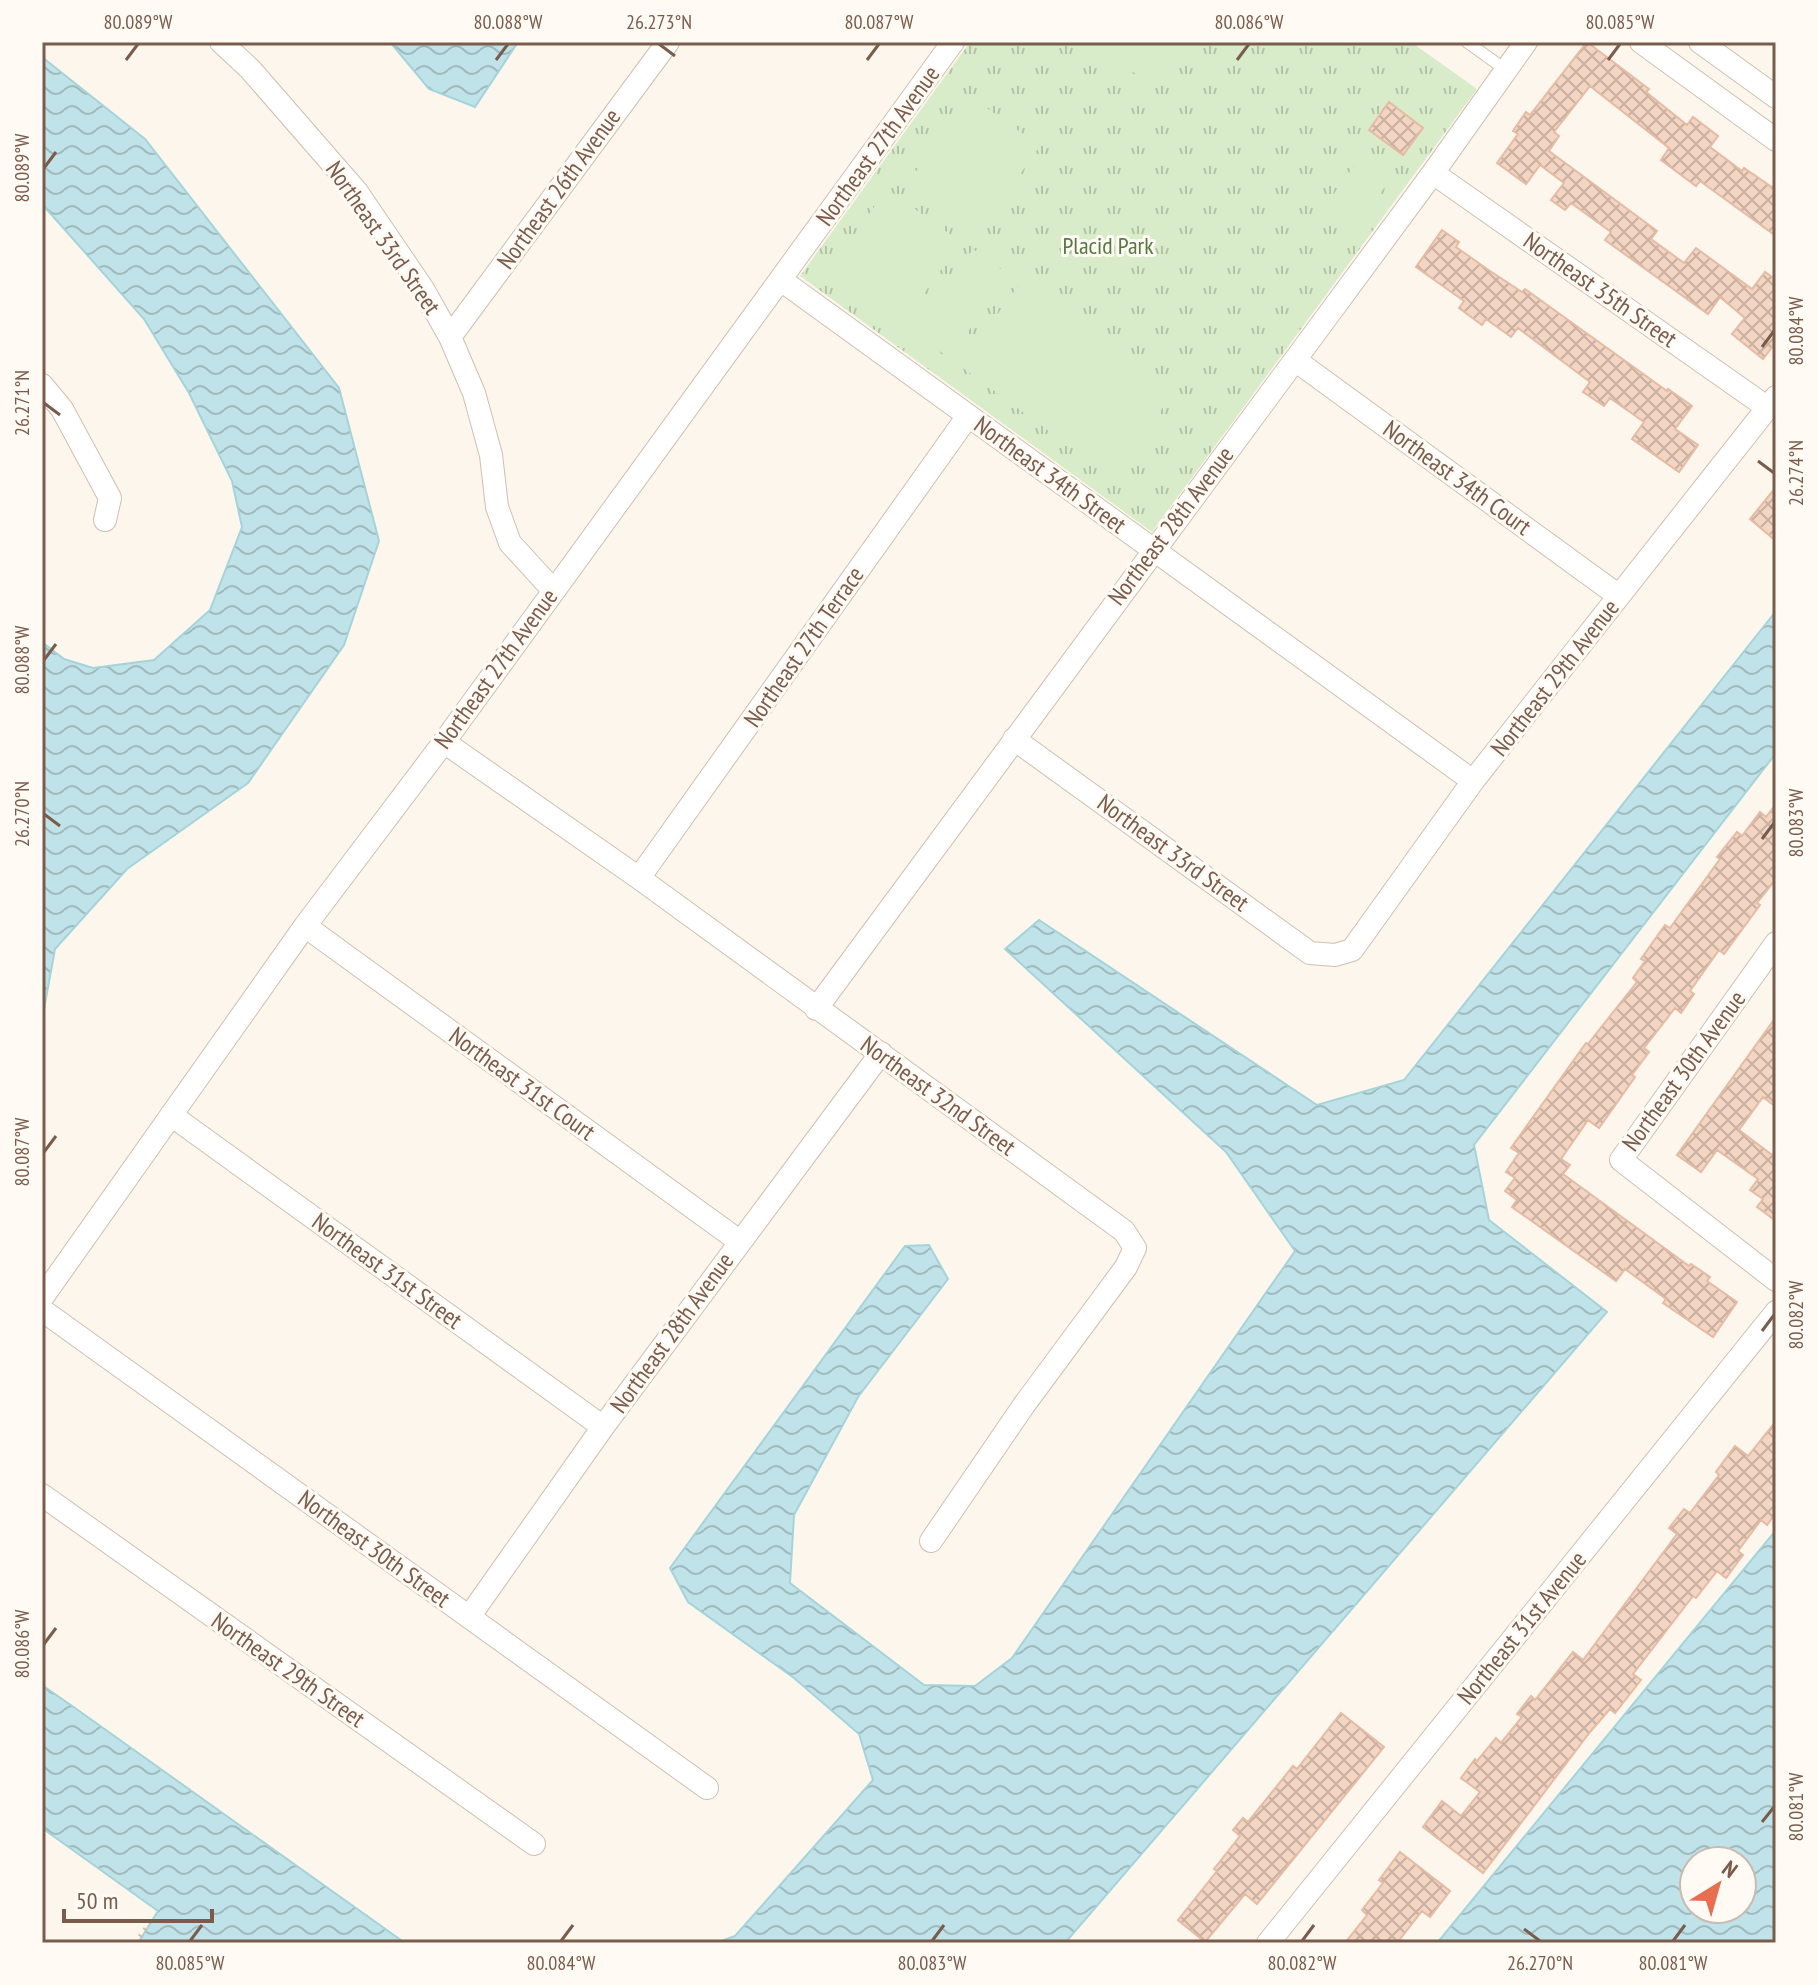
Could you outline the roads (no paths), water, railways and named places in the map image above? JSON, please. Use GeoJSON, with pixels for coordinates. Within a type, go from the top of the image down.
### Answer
{"type":"FeatureCollection","features":[{"type":"Feature","properties":{"kind":"street","name":"Northeast 33rd Street"},"geometry":{"type":"LineString","coordinates":[[221,42],[250,69],[357,192],[423,289],[450,337],[474,393],[491,455],[497,507],[510,543],[553,590]]}},
{"type":"Feature","properties":{"kind":"street","name":"Northeast 26th Avenue"},"geometry":{"type":"LineString","coordinates":[[450,337],[668,42]]}},
{"type":"Feature","properties":{"kind":"street","name":"Northeast 27th Avenue"},"geometry":{"type":"LineString","coordinates":[[42,1298],[305,926],[444,742],[953,42]]}},
{"type":"Feature","properties":{"kind":"street","name":"Northeast 28th Avenue"},"geometry":{"type":"LineString","coordinates":[[816,1009],[1433,173],[1526,42]]}},
{"type":"Feature","properties":{"kind":"street"},"geometry":{"type":"LineString","coordinates":[[1641,42],[1776,140]]}},
{"type":"Feature","properties":{"kind":"street"},"geometry":{"type":"LineString","coordinates":[[1700,42],[1776,97]]}},
{"type":"Feature","properties":{"kind":"street","name":"Northeast 35th Street"},"geometry":{"type":"LineString","coordinates":[[1433,173],[1772,402]]}},
{"type":"Feature","properties":{"kind":"street","name":"Northeast 34th Street"},"geometry":{"type":"LineString","coordinates":[[781,280],[1473,781]]}},
{"type":"Feature","properties":{"kind":"street","name":"Northeast 34th Court"},"geometry":{"type":"LineString","coordinates":[[1295,360],[1619,596]]}},
{"type":"Feature","properties":{"kind":"street"},"geometry":{"type":"LineString","coordinates":[[42,385],[62,409],[110,498],[105,520]]}},
{"type":"Feature","properties":{"kind":"street","name":"Northeast 29th Avenue"},"geometry":{"type":"LineString","coordinates":[[1335,955],[1352,950],[1473,781],[1772,402]]}},
{"type":"Feature","properties":{"kind":"street","name":"Northeast 27th Terrace"},"geometry":{"type":"LineString","coordinates":[[639,878],[968,416]]}},
{"type":"Feature","properties":{"kind":"street","name":"Northeast 33rd Street"},"geometry":{"type":"LineString","coordinates":[[1014,739],[1310,953],[1335,955]]}},
{"type":"Feature","properties":{"kind":"street","name":"Northeast 32nd Street"},"geometry":{"type":"LineString","coordinates":[[444,742],[881,1053],[1124,1231],[1135,1248],[1126,1267],[1024,1405],[931,1541]]}},
{"type":"Feature","properties":{"kind":"street","name":"Northeast 31st Court"},"geometry":{"type":"LineString","coordinates":[[305,926],[739,1241]]}},
{"type":"Feature","properties":{"kind":"street","name":"Northeast 30th Avenue"},"geometry":{"type":"LineString","coordinates":[[1776,943],[1621,1160],[1776,1280]]}},
{"type":"Feature","properties":{"kind":"street","name":"Northeast 28th Avenue"},"geometry":{"type":"LineString","coordinates":[[469,1617],[603,1427],[881,1053]]}},
{"type":"Feature","properties":{"kind":"street","name":"Northeast 31st Street"},"geometry":{"type":"LineString","coordinates":[[171,1115],[603,1427]]}},
{"type":"Feature","properties":{"kind":"street","name":"Northeast 30th Street"},"geometry":{"type":"LineString","coordinates":[[42,1310],[707,1788]]}},
{"type":"Feature","properties":{"kind":"street","name":"Northeast 31st Avenue"},"geometry":{"type":"LineString","coordinates":[[1268,1943],[1776,1312]]}},
{"type":"Feature","properties":{"kind":"street","name":"Northeast 29th Street"},"geometry":{"type":"LineString","coordinates":[[42,1495],[534,1844]]}},
{"type":"Feature","properties":{"kind":"lane"},"geometry":{"type":"LineString","coordinates":[[1467,42],[1506,70]]}},
{"type":"Feature","properties":{"kind":"water"},"geometry":{"type":"Polygon","coordinates":[[[390,42],[518,42],[475,107],[429,89],[390,42]]]}},
{"type":"Feature","properties":{"kind":"water"},"geometry":{"type":"Polygon","coordinates":[[[42,57],[145,139],[339,388],[379,541],[344,645],[248,783],[127,869],[55,949],[42,1020],[42,642],[64,659],[93,668],[154,660],[210,610],[242,527],[232,481],[189,393],[144,319],[42,204],[42,57]]]}},
{"type":"Feature","properties":{"kind":"water"},"geometry":{"type":"Polygon","coordinates":[[[1776,611],[1776,753],[1474,1145],[1489,1220],[1607,1312],[1065,1943],[716,1943],[735,1936],[873,1780],[859,1734],[794,1678],[688,1602],[670,1568],[905,1246],[929,1245],[948,1279],[858,1397],[794,1515],[790,1583],[924,1685],[975,1686],[1012,1658],[1295,1251],[1226,1152],[1005,949],[1039,920],[1317,1105],[1404,1080],[1776,611]]]}},
{"type":"Feature","properties":{"kind":"water"},"geometry":{"type":"Polygon","coordinates":[[[1776,1530],[1776,1943],[1437,1943],[1776,1530]]]}},
{"type":"Feature","properties":{"kind":"water"},"geometry":{"type":"Polygon","coordinates":[[[42,1685],[405,1943],[138,1943],[158,1911],[42,1828],[42,1685]]]}},
{"type":"Feature","properties":{"kind":"park label","name":"Placid Park"},"geometry":{"type":"Point","coordinates":[1108,246]}}]}
